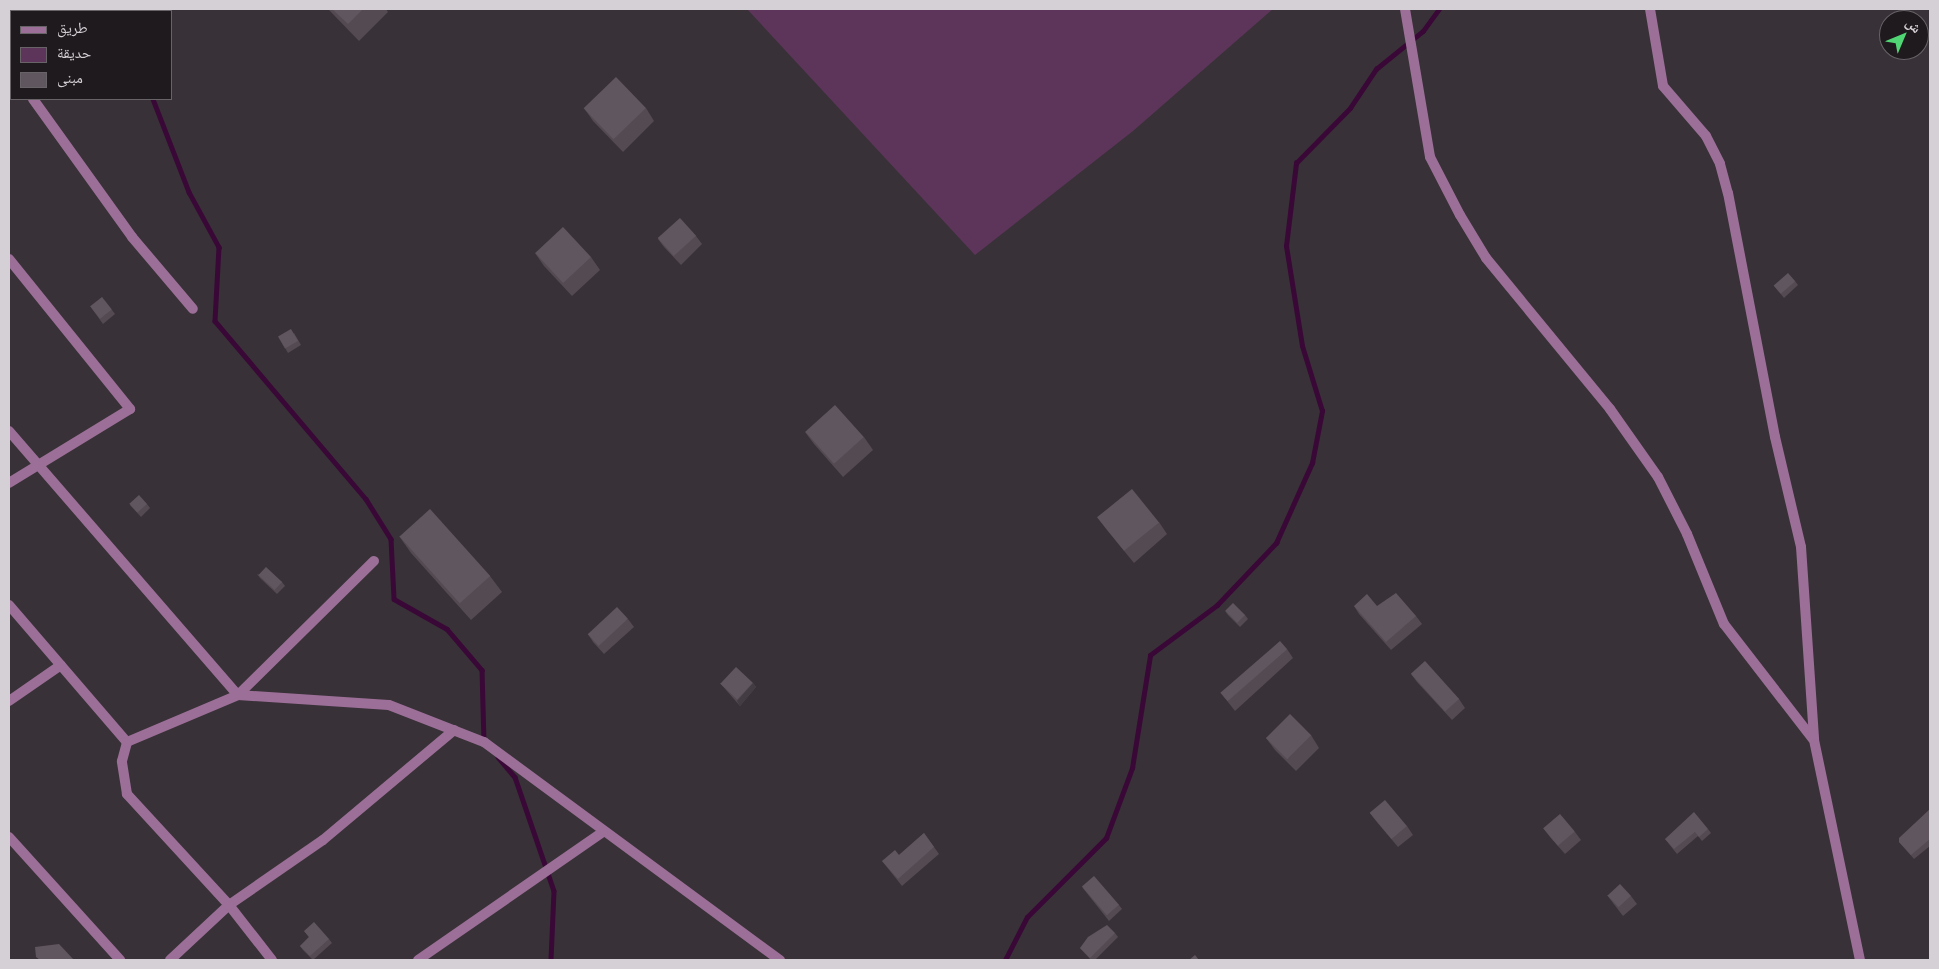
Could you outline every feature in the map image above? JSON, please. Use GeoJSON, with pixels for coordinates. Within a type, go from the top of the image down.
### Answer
{"type":"FeatureCollection","features":[{"type":"Feature","properties":{"kind":"street"},"geometry":{"type":"LineString","coordinates":[[1406,9],[1426,142],[1437,174],[1486,258],[1610,408],[1658,477],[1688,534],[1724,624],[1814,740]]}},
{"type":"Feature","properties":{"kind":"street"},"geometry":{"type":"LineString","coordinates":[[1650,9],[1663,86],[1706,136],[1720,164],[1728,193],[1777,445],[1801,547],[1814,740],[1860,960]]}},
{"type":"Feature","properties":{"kind":"street"},"geometry":{"type":"LineString","coordinates":[[34,100],[132,237],[193,309]]}},
{"type":"Feature","properties":{"kind":"street"},"geometry":{"type":"LineString","coordinates":[[9,258],[130,409],[9,483]]}},
{"type":"Feature","properties":{"kind":"street"},"geometry":{"type":"LineString","coordinates":[[9,431],[37,466],[238,695],[389,705],[484,742],[603,832],[780,960]]}},
{"type":"Feature","properties":{"kind":"street"},"geometry":{"type":"LineString","coordinates":[[127,742],[238,695],[374,561]]}},
{"type":"Feature","properties":{"kind":"street"},"geometry":{"type":"LineString","coordinates":[[9,605],[127,742]]}},
{"type":"Feature","properties":{"kind":"street"},"geometry":{"type":"LineString","coordinates":[[9,701],[61,665]]}},
{"type":"Feature","properties":{"kind":"street"},"geometry":{"type":"LineString","coordinates":[[170,960],[229,905],[323,840],[454,730]]}},
{"type":"Feature","properties":{"kind":"street"},"geometry":{"type":"LineString","coordinates":[[127,742],[122,761],[127,794],[229,905],[272,960]]}},
{"type":"Feature","properties":{"kind":"street"},"geometry":{"type":"LineString","coordinates":[[418,960],[603,832]]}},
{"type":"Feature","properties":{"kind":"street"},"geometry":{"type":"LineString","coordinates":[[9,837],[120,960]]}},
{"type":"Feature","properties":{"kind":"green space"},"geometry":{"type":"Polygon","coordinates":[[[747,9],[1273,9],[1133,131],[975,255],[747,9]]]}},
{"type":"Feature","properties":{"kind":"building"},"geometry":{"type":"Polygon","coordinates":[[[332,9],[363,9],[348,24],[332,9]]]}},
{"type":"Feature","properties":{"kind":"building"},"geometry":{"type":"Polygon","coordinates":[[[616,77],[646,108],[614,139],[584,108],[616,77]]]}},
{"type":"Feature","properties":{"kind":"building"},"geometry":{"type":"Polygon","coordinates":[[[680,218],[696,236],[674,256],[658,238],[680,218]]]}},
{"type":"Feature","properties":{"kind":"building"},"geometry":{"type":"Polygon","coordinates":[[[563,227],[591,257],[563,283],[535,253],[563,227]]]}},
{"type":"Feature","properties":{"kind":"building"},"geometry":{"type":"Polygon","coordinates":[[[1788,273],[1795,281],[1781,294],[1774,285],[1788,273]]]}},
{"type":"Feature","properties":{"kind":"building"},"geometry":{"type":"Polygon","coordinates":[[[102,297],[112,310],[100,319],[90,306],[102,297]]]}},
{"type":"Feature","properties":{"kind":"building"},"geometry":{"type":"Polygon","coordinates":[[[291,329],[298,341],[285,349],[278,336],[291,329]]]}},
{"type":"Feature","properties":{"kind":"building"},"geometry":{"type":"Polygon","coordinates":[[[835,405],[864,437],[834,464],[805,432],[835,405]]]}},
{"type":"Feature","properties":{"kind":"building"},"geometry":{"type":"Polygon","coordinates":[[[1132,489],[1159,522],[1124,551],[1097,517],[1132,489]]]}},
{"type":"Feature","properties":{"kind":"building"},"geometry":{"type":"Polygon","coordinates":[[[139,495],[147,504],[137,513],[129,504],[139,495]]]}},
{"type":"Feature","properties":{"kind":"building"},"geometry":{"type":"Polygon","coordinates":[[[430,509],[490,576],[460,603],[400,536],[430,509]]]}},
{"type":"Feature","properties":{"kind":"building"},"geometry":{"type":"Polygon","coordinates":[[[266,567],[282,582],[275,590],[258,575],[266,567]]]}},
{"type":"Feature","properties":{"kind":"building"},"geometry":{"type":"Polygon","coordinates":[[[1396,593],[1416,616],[1386,642],[1354,606],[1367,594],[1377,606],[1396,593]]]}},
{"type":"Feature","properties":{"kind":"building"},"geometry":{"type":"Polygon","coordinates":[[[1233,603],[1245,615],[1237,623],[1225,611],[1233,603]]]}},
{"type":"Feature","properties":{"kind":"building"},"geometry":{"type":"Polygon","coordinates":[[[617,607],[628,619],[599,646],[588,634],[617,607]]]}},
{"type":"Feature","properties":{"kind":"building"},"geometry":{"type":"Polygon","coordinates":[[[1280,641],[1287,649],[1228,701],[1220,693],[1280,641]]]}},
{"type":"Feature","properties":{"kind":"building"},"geometry":{"type":"Polygon","coordinates":[[[1425,661],[1459,699],[1445,712],[1411,674],[1425,661]]]}},
{"type":"Feature","properties":{"kind":"building"},"geometry":{"type":"Polygon","coordinates":[[[736,667],[753,683],[737,700],[720,684],[736,667]]]}},
{"type":"Feature","properties":{"kind":"building"},"geometry":{"type":"Polygon","coordinates":[[[1290,714],[1311,735],[1287,759],[1266,738],[1290,714]]]}},
{"type":"Feature","properties":{"kind":"building"},"geometry":{"type":"Polygon","coordinates":[[[1385,800],[1407,826],[1392,839],[1370,813],[1385,800]]]}},
{"type":"Feature","properties":{"kind":"building"},"geometry":{"type":"Polygon","coordinates":[[[1930,809],[1930,839],[1911,855],[1899,842],[1899,838],[1930,809]]]}},
{"type":"Feature","properties":{"kind":"building"},"geometry":{"type":"Polygon","coordinates":[[[1694,812],[1708,829],[1699,837],[1695,832],[1674,849],[1665,839],[1694,812]]]}},
{"type":"Feature","properties":{"kind":"building"},"geometry":{"type":"Polygon","coordinates":[[[1560,814],[1575,832],[1558,846],[1543,828],[1560,814]]]}},
{"type":"Feature","properties":{"kind":"building"},"geometry":{"type":"Polygon","coordinates":[[[924,833],[934,847],[898,879],[882,861],[895,850],[899,855],[924,833]]]}},
{"type":"Feature","properties":{"kind":"building"},"geometry":{"type":"Polygon","coordinates":[[[1094,876],[1119,905],[1107,915],[1082,886],[1094,876]]]}},
{"type":"Feature","properties":{"kind":"building"},"geometry":{"type":"Polygon","coordinates":[[[1620,884],[1631,896],[1618,907],[1608,896],[1620,884]]]}},
{"type":"Feature","properties":{"kind":"building"},"geometry":{"type":"Polygon","coordinates":[[[314,922],[329,939],[310,956],[300,946],[309,937],[304,931],[314,922]]]}},
{"type":"Feature","properties":{"kind":"building"},"geometry":{"type":"Polygon","coordinates":[[[1107,925],[1115,933],[1090,958],[1080,948],[1088,937],[1107,925]]]}},
{"type":"Feature","properties":{"kind":"building"},"geometry":{"type":"Polygon","coordinates":[[[59,944],[74,960],[40,960],[36,957],[35,947],[59,944]]]}},
{"type":"Feature","properties":{"kind":"building"},"geometry":{"type":"Polygon","coordinates":[[[1195,955],[1199,960],[1189,960],[1195,955]]]}},
{"type":"Feature","properties":{"kind":"waterway"},"geometry":{"type":"LineString","coordinates":[[1005,960],[1027,917],[1106,838],[1132,768],[1150,655],[1217,605],[1276,543],[1312,463],[1322,411],[1302,346],[1286,246],[1296,163],[1350,108],[1376,69],[1423,31],[1439,9]]}},
{"type":"Feature","properties":{"kind":"waterway"},"geometry":{"type":"LineString","coordinates":[[153,100],[189,192],[219,247],[215,321],[366,499],[391,539],[394,599],[447,629],[482,670],[484,742]]}},
{"type":"Feature","properties":{"kind":"waterway"},"geometry":{"type":"LineString","coordinates":[[498,757],[515,777],[554,891],[551,960]]}}]}
